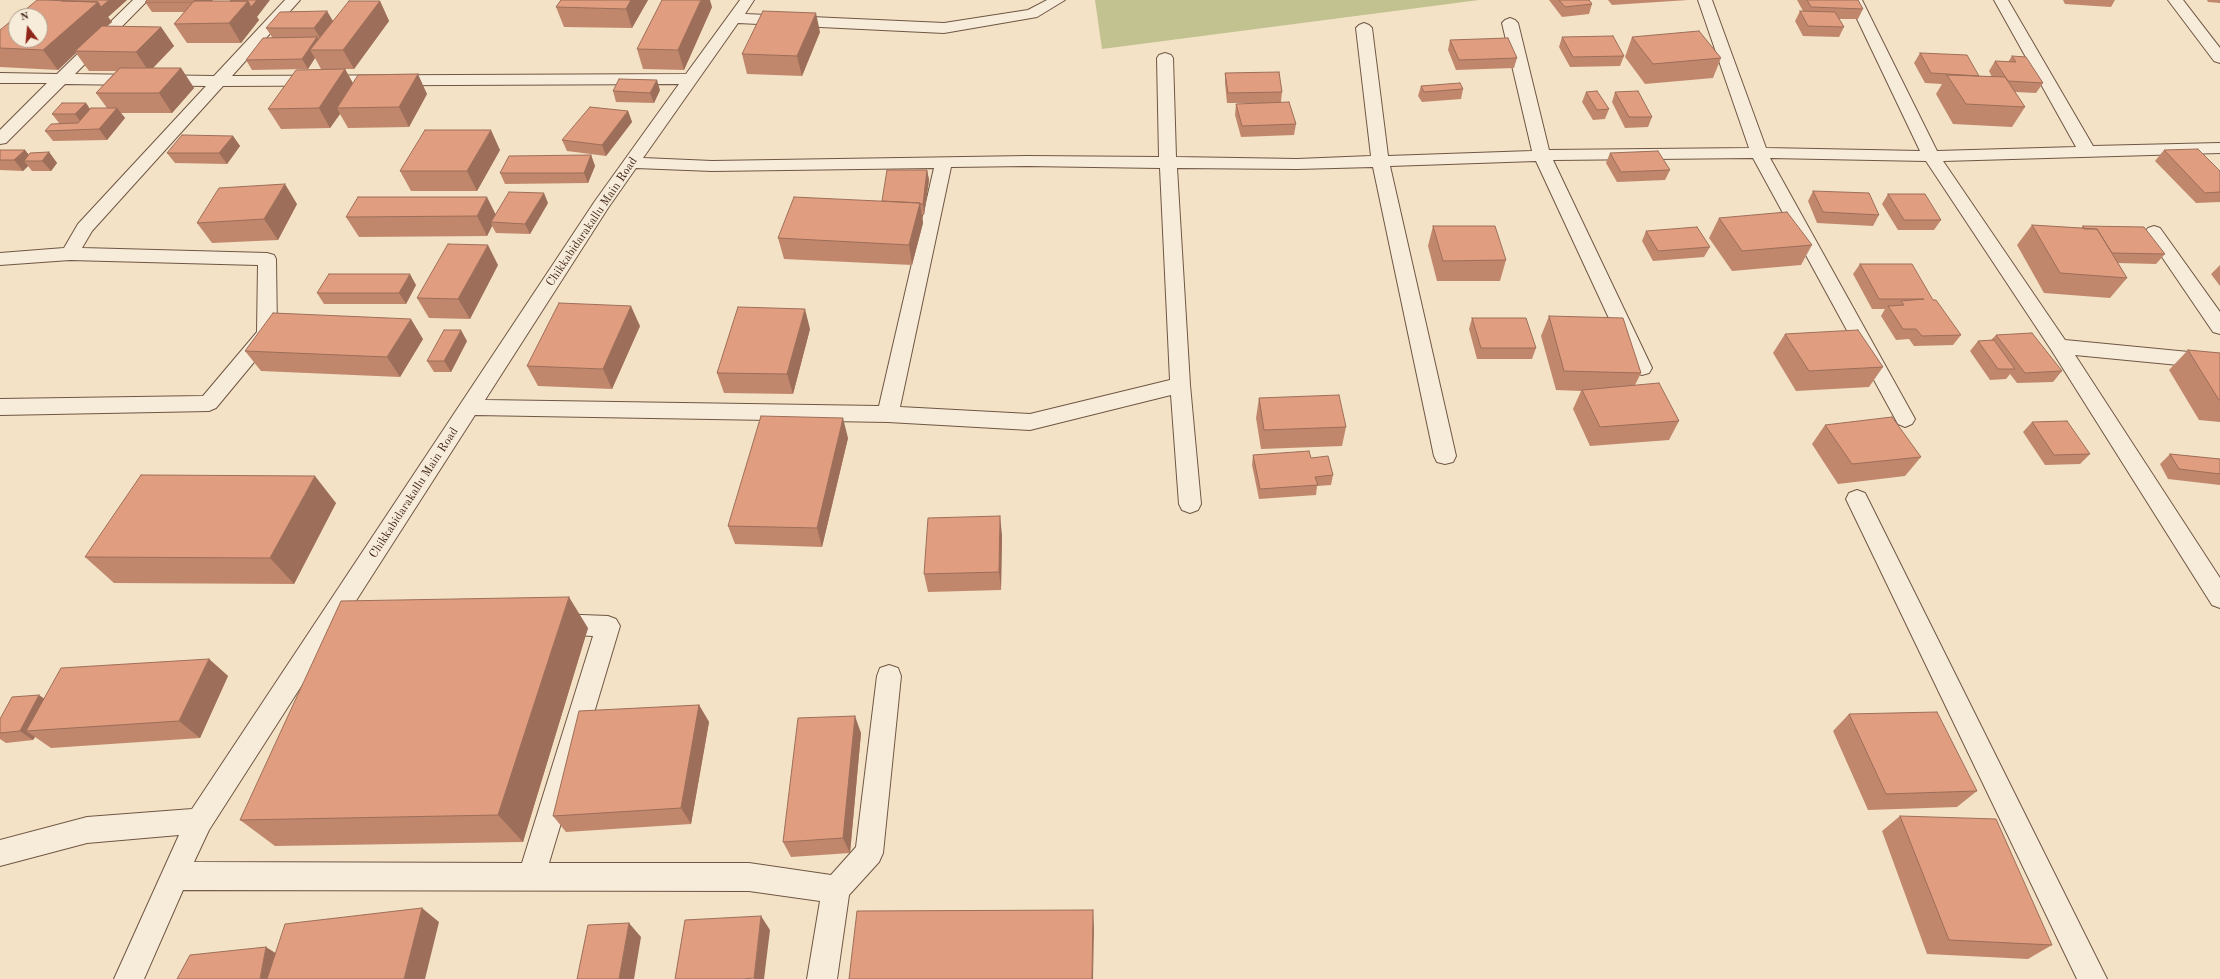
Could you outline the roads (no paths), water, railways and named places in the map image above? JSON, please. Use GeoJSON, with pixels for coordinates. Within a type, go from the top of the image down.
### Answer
{"type":"FeatureCollection","features":[{"type":"Feature","properties":{"kind":"street"},"geometry":{"type":"LineString","coordinates":[[0,138],[141,0]]}},
{"type":"Feature","properties":{"kind":"street"},"geometry":{"type":"LineString","coordinates":[[70,254],[84,228],[293,0]]}},
{"type":"Feature","properties":{"kind":"street","name":"Chikkabidarakallu Main Road"},"geometry":{"type":"LineString","coordinates":[[129,979],[199,821],[346,614],[470,407],[601,206],[747,0]]}},
{"type":"Feature","properties":{"kind":"street"},"geometry":{"type":"LineString","coordinates":[[734,18],[944,28],[1032,14],[1058,0]]}},
{"type":"Feature","properties":{"kind":"street"},"geometry":{"type":"LineString","coordinates":[[1705,0],[1759,153],[1905,419]]}},
{"type":"Feature","properties":{"kind":"street"},"geometry":{"type":"LineString","coordinates":[[1855,0],[1931,156],[2059,346],[2220,598]]}},
{"type":"Feature","properties":{"kind":"street"},"geometry":{"type":"LineString","coordinates":[[2001,0],[2087,151]]}},
{"type":"Feature","properties":{"kind":"street"},"geometry":{"type":"LineString","coordinates":[[2175,0],[2220,58]]}},
{"type":"Feature","properties":{"kind":"street"},"geometry":{"type":"LineString","coordinates":[[1510,23],[1542,155],[1642,368]]}},
{"type":"Feature","properties":{"kind":"street"},"geometry":{"type":"LineString","coordinates":[[1364,28],[1380,161],[1444,456]]}},
{"type":"Feature","properties":{"kind":"street"},"geometry":{"type":"LineString","coordinates":[[1165,58],[1168,162],[1180,385],[1190,504]]}},
{"type":"Feature","properties":{"kind":"street"},"geometry":{"type":"LineString","coordinates":[[0,78],[220,80],[691,79]]}},
{"type":"Feature","properties":{"kind":"street"},"geometry":{"type":"LineString","coordinates":[[632,163],[712,166],[1027,161],[1297,164],[1542,155],[1759,153],[1931,156],[2220,148]]}},
{"type":"Feature","properties":{"kind":"street"},"geometry":{"type":"LineString","coordinates":[[888,414],[944,162]]}},
{"type":"Feature","properties":{"kind":"street"},"geometry":{"type":"LineString","coordinates":[[2154,232],[2220,327]]}},
{"type":"Feature","properties":{"kind":"street"},"geometry":{"type":"LineString","coordinates":[[0,259],[70,254],[267,259],[267,333],[209,403],[0,407]]}},
{"type":"Feature","properties":{"kind":"street"},"geometry":{"type":"LineString","coordinates":[[2059,346],[2220,362]]}},
{"type":"Feature","properties":{"kind":"street"},"geometry":{"type":"LineString","coordinates":[[470,407],[888,414],[1030,422],[1180,385]]}},
{"type":"Feature","properties":{"kind":"street"},"geometry":{"type":"LineString","coordinates":[[1857,500],[2092,979]]}},
{"type":"Feature","properties":{"kind":"street"},"geometry":{"type":"LineString","coordinates":[[530,622],[608,626],[531,878]]}},
{"type":"Feature","properties":{"kind":"street"},"geometry":{"type":"LineString","coordinates":[[822,979],[836,889],[869,853],[889,676]]}},
{"type":"Feature","properties":{"kind":"street"},"geometry":{"type":"LineString","coordinates":[[0,853],[87,830],[199,821]]}},
{"type":"Feature","properties":{"kind":"street"},"geometry":{"type":"LineString","coordinates":[[175,876],[749,878],[836,889]]}}]}
